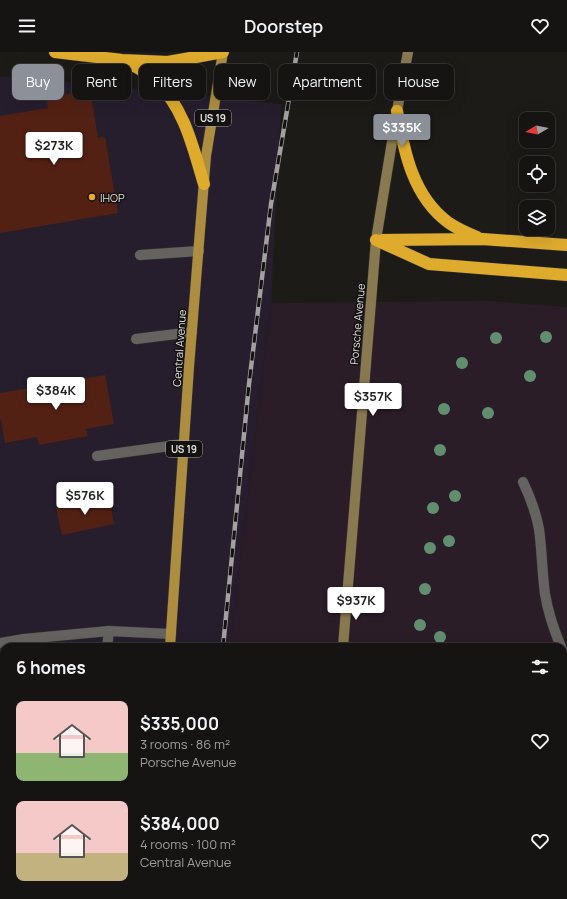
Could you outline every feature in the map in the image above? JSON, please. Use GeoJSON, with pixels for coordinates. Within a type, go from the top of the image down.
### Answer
{"type":"FeatureCollection","features":[{"type":"Feature","properties":{"kind":"highway"},"geometry":{"type":"LineString","coordinates":[[55,52],[122,60],[168,62],[223,52]]}},
{"type":"Feature","properties":{"kind":"highway"},"geometry":{"type":"LineString","coordinates":[[122,60],[141,70],[156,81],[166,92],[182,116],[204,184]]}},
{"type":"Feature","properties":{"kind":"highway"},"geometry":{"type":"LineString","coordinates":[[397,111],[406,158],[416,182],[425,198],[438,214],[450,224],[464,232],[482,239]]}},
{"type":"Feature","properties":{"kind":"highway"},"geometry":{"type":"LineString","coordinates":[[376,240],[482,239],[567,245]]}},
{"type":"Feature","properties":{"kind":"highway"},"geometry":{"type":"LineString","coordinates":[[376,240],[428,264],[567,275]]}},
{"type":"Feature","properties":{"kind":"main road","name":"Central Avenue"},"geometry":{"type":"LineString","coordinates":[[170,643],[206,156],[223,52]]}},
{"type":"Feature","properties":{"kind":"street","name":"Porsche Avenue"},"geometry":{"type":"LineString","coordinates":[[343,643],[376,240],[408,52]]}},
{"type":"Feature","properties":{"kind":"street"},"geometry":{"type":"LineString","coordinates":[[140,255],[199,251]]}},
{"type":"Feature","properties":{"kind":"street"},"geometry":{"type":"LineString","coordinates":[[136,339],[192,332]]}},
{"type":"Feature","properties":{"kind":"street"},"geometry":{"type":"LineString","coordinates":[[97,456],[184,444]]}},
{"type":"Feature","properties":{"kind":"street"},"geometry":{"type":"LineString","coordinates":[[523,482],[535,511],[539,529],[545,596],[560,643]]}},
{"type":"Feature","properties":{"kind":"street"},"geometry":{"type":"LineString","coordinates":[[108,643],[109,631]]}},
{"type":"Feature","properties":{"kind":"street"},"geometry":{"type":"LineString","coordinates":[[0,643],[24,639],[109,631],[171,634]]}},
{"type":"Feature","properties":{"kind":"shaded area"},"geometry":{"type":"Polygon","coordinates":[[[0,77],[12,77],[12,100],[64,100],[64,82],[72,82],[72,100],[131,100],[131,88],[139,89],[139,100],[206,100],[206,96],[214,97],[214,100],[242,100],[281,104],[271,303],[230,643],[0,643],[0,77]]]}},
{"type":"Feature","properties":{"kind":"shaded area"},"geometry":{"type":"Polygon","coordinates":[[[489,301],[567,307],[567,643],[230,643],[271,303],[489,301]]]}},
{"type":"Feature","properties":{"kind":"building"},"geometry":{"type":"Polygon","coordinates":[[[72,93],[72,100],[92,100],[98,138],[105,137],[118,213],[0,233],[0,116],[48,108],[46,100],[64,100],[64,95],[72,93]]]}},
{"type":"Feature","properties":{"kind":"building"},"geometry":{"type":"Polygon","coordinates":[[[105,375],[114,424],[86,429],[88,436],[39,445],[37,437],[5,443],[0,416],[0,393],[105,375]]]}},
{"type":"Feature","properties":{"kind":"building"},"geometry":{"type":"Polygon","coordinates":[[[109,497],[114,524],[62,535],[56,508],[109,497]]]}},
{"type":"Feature","properties":{"kind":"railway"},"geometry":{"type":"LineString","coordinates":[[223,643],[249,384],[271,204],[297,52]]}},
{"type":"Feature","properties":{"kind":"place","name":"IHOP"},"geometry":{"type":"Point","coordinates":[92,197]}}]}
